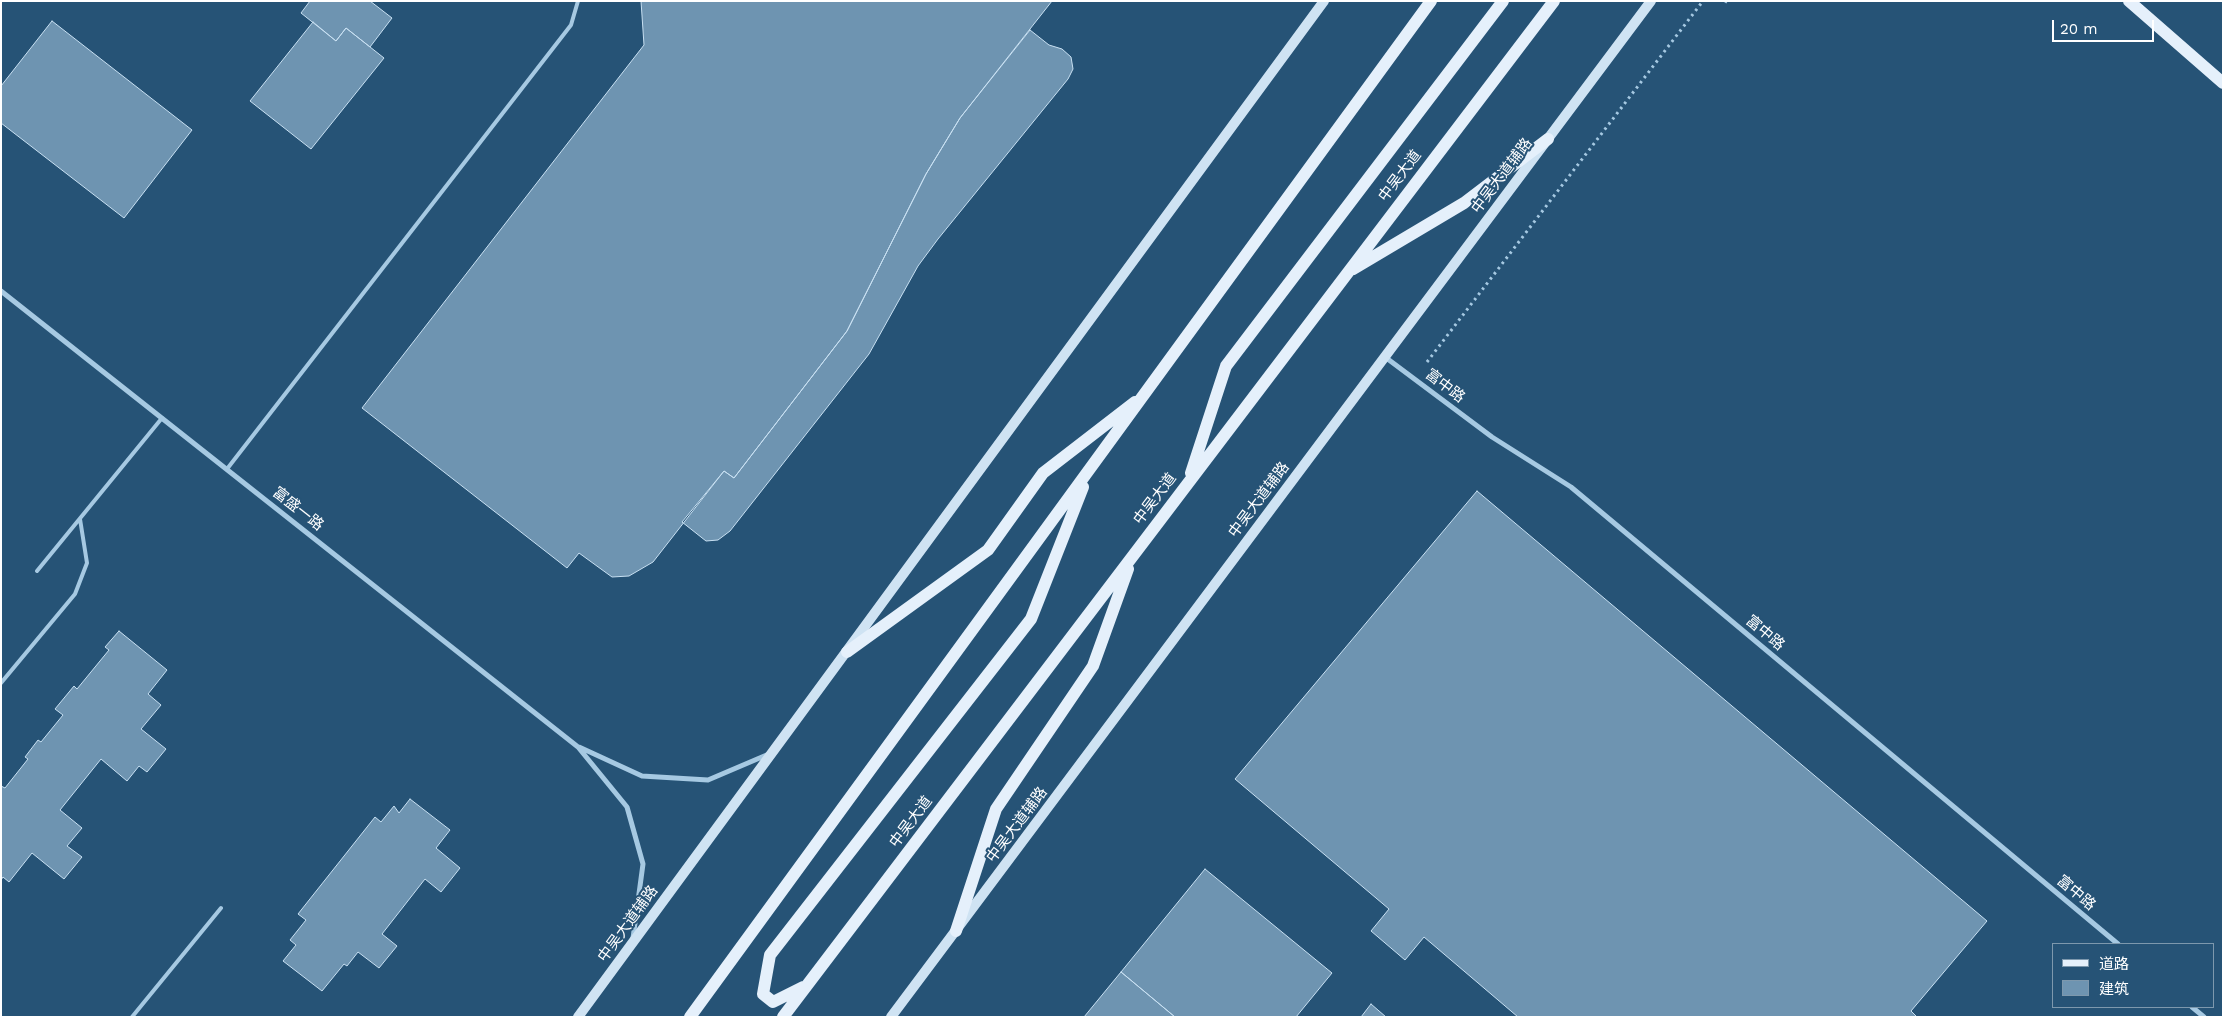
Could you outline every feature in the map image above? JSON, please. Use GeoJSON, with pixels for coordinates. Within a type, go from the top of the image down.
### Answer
{"type":"FeatureCollection","features":[{"type":"Feature","properties":{"kind":"main road","name":"中吴大道辅路"},"geometry":{"type":"LineString","coordinates":[[578,1017],[1324,1]]}},
{"type":"Feature","properties":{"kind":"main road"},"geometry":{"type":"LineString","coordinates":[[690,1017],[1147,393],[1431,1]]}},
{"type":"Feature","properties":{"kind":"main road"},"geometry":{"type":"LineString","coordinates":[[1188,482],[1226,366],[1503,1]]}},
{"type":"Feature","properties":{"kind":"main road","name":"中吴大道"},"geometry":{"type":"LineString","coordinates":[[783,1017],[1554,1]]}},
{"type":"Feature","properties":{"kind":"main road","name":"中吴大道辅路"},"geometry":{"type":"LineString","coordinates":[[897,1015],[956,931],[1651,1]]}},
{"type":"Feature","properties":{"kind":"main road"},"geometry":{"type":"LineString","coordinates":[[2124,1],[2132,5],[2223,83]]}},
{"type":"Feature","properties":{"kind":"main road"},"geometry":{"type":"LineString","coordinates":[[1347,272],[1464,203],[1548,139]]}},
{"type":"Feature","properties":{"kind":"main road"},"geometry":{"type":"LineString","coordinates":[[847,652],[988,550],[1043,473],[1147,393]]}},
{"type":"Feature","properties":{"kind":"main road"},"geometry":{"type":"LineString","coordinates":[[807,985],[773,1002],[763,994],[770,956],[1031,619],[1089,471]]}},
{"type":"Feature","properties":{"kind":"main road"},"geometry":{"type":"LineString","coordinates":[[956,931],[996,809],[1093,666],[1132,557]]}},
{"type":"Feature","properties":{"kind":"street","name":"富盛一路"},"geometry":{"type":"LineString","coordinates":[[1,291],[578,747]]}},
{"type":"Feature","properties":{"kind":"street","name":"富中路"},"geometry":{"type":"LineString","coordinates":[[1385,357],[1492,437],[1571,486],[2117,943]]}},
{"type":"Feature","properties":{"kind":"street"},"geometry":{"type":"LineString","coordinates":[[578,747],[642,776],[708,780],[772,753]]}},
{"type":"Feature","properties":{"kind":"street"},"geometry":{"type":"LineString","coordinates":[[578,747],[627,807],[643,864],[632,944]]}},
{"type":"Feature","properties":{"kind":"street"},"geometry":{"type":"LineString","coordinates":[[2193,1008],[2204,1017]]}},
{"type":"Feature","properties":{"kind":"lane"},"geometry":{"type":"LineString","coordinates":[[226,469],[571,25],[578,1]]}},
{"type":"Feature","properties":{"kind":"lane"},"geometry":{"type":"LineString","coordinates":[[37,571],[162,418]]}},
{"type":"Feature","properties":{"kind":"lane"},"geometry":{"type":"LineString","coordinates":[[1,683],[75,594],[87,563],[80,518]]}},
{"type":"Feature","properties":{"kind":"lane"},"geometry":{"type":"LineString","coordinates":[[132,1017],[221,908]]}},
{"type":"Feature","properties":{"kind":"path"},"geometry":{"type":"LineString","coordinates":[[1427,362],[1703,1]]}},
{"type":"Feature","properties":{"kind":"path"},"geometry":{"type":"LineString","coordinates":[[1726,1],[1730,4]]}},
{"type":"Feature","properties":{"kind":"building"},"geometry":{"type":"Polygon","coordinates":[[[310,1],[370,1],[392,18],[370,47],[346,28],[336,41],[301,13],[310,1]]]}},
{"type":"Feature","properties":{"kind":"building"},"geometry":{"type":"Polygon","coordinates":[[[641,1],[1052,1],[960,118],[926,174],[847,331],[734,478],[724,471],[653,562],[629,576],[612,577],[579,553],[567,568],[362,408],[644,45],[641,1]]]}},
{"type":"Feature","properties":{"kind":"building"},"geometry":{"type":"Polygon","coordinates":[[[52,21],[192,130],[124,218],[1,123],[1,86],[52,21]]]}},
{"type":"Feature","properties":{"kind":"building"},"geometry":{"type":"Polygon","coordinates":[[[313,22],[336,41],[346,28],[384,58],[311,149],[250,101],[313,22]]]}},
{"type":"Feature","properties":{"kind":"building"},"geometry":{"type":"Polygon","coordinates":[[[1030,30],[1049,45],[1062,49],[1071,57],[1073,69],[1068,79],[918,266],[869,354],[730,531],[718,540],[706,541],[682,522],[724,471],[734,478],[847,331],[926,174],[960,118],[1030,30]]]}},
{"type":"Feature","properties":{"kind":"building"},"geometry":{"type":"Polygon","coordinates":[[[1477,491],[1987,921],[1911,1011],[1917,1017],[1518,1017],[1424,937],[1405,960],[1371,931],[1389,909],[1235,779],[1477,491]]]}},
{"type":"Feature","properties":{"kind":"building"},"geometry":{"type":"Polygon","coordinates":[[[119,631],[167,670],[148,694],[161,705],[141,729],[166,749],[147,772],[139,766],[127,781],[101,759],[60,810],[82,828],[67,846],[82,857],[64,879],[32,853],[9,882],[3,877],[1,880],[1,786],[5,788],[28,759],[25,757],[38,740],[41,742],[63,715],[55,709],[74,686],[77,689],[109,650],[105,647],[119,631]]]}},
{"type":"Feature","properties":{"kind":"building"},"geometry":{"type":"Polygon","coordinates":[[[410,799],[450,830],[436,848],[460,868],[441,892],[425,879],[382,934],[397,946],[379,968],[358,952],[347,966],[344,964],[322,991],[283,961],[296,945],[290,940],[306,920],[298,914],[375,817],[381,822],[394,806],[399,813],[410,799]]]}},
{"type":"Feature","properties":{"kind":"building"},"geometry":{"type":"Polygon","coordinates":[[[1205,869],[1332,973],[1296,1017],[1175,1017],[1121,972],[1205,869]]]}},
{"type":"Feature","properties":{"kind":"building"},"geometry":{"type":"Polygon","coordinates":[[[1121,972],[1175,1017],[1084,1017],[1121,972]]]}},
{"type":"Feature","properties":{"kind":"building"},"geometry":{"type":"Polygon","coordinates":[[[1371,1004],[1386,1017],[1361,1017],[1371,1004]]]}}]}
